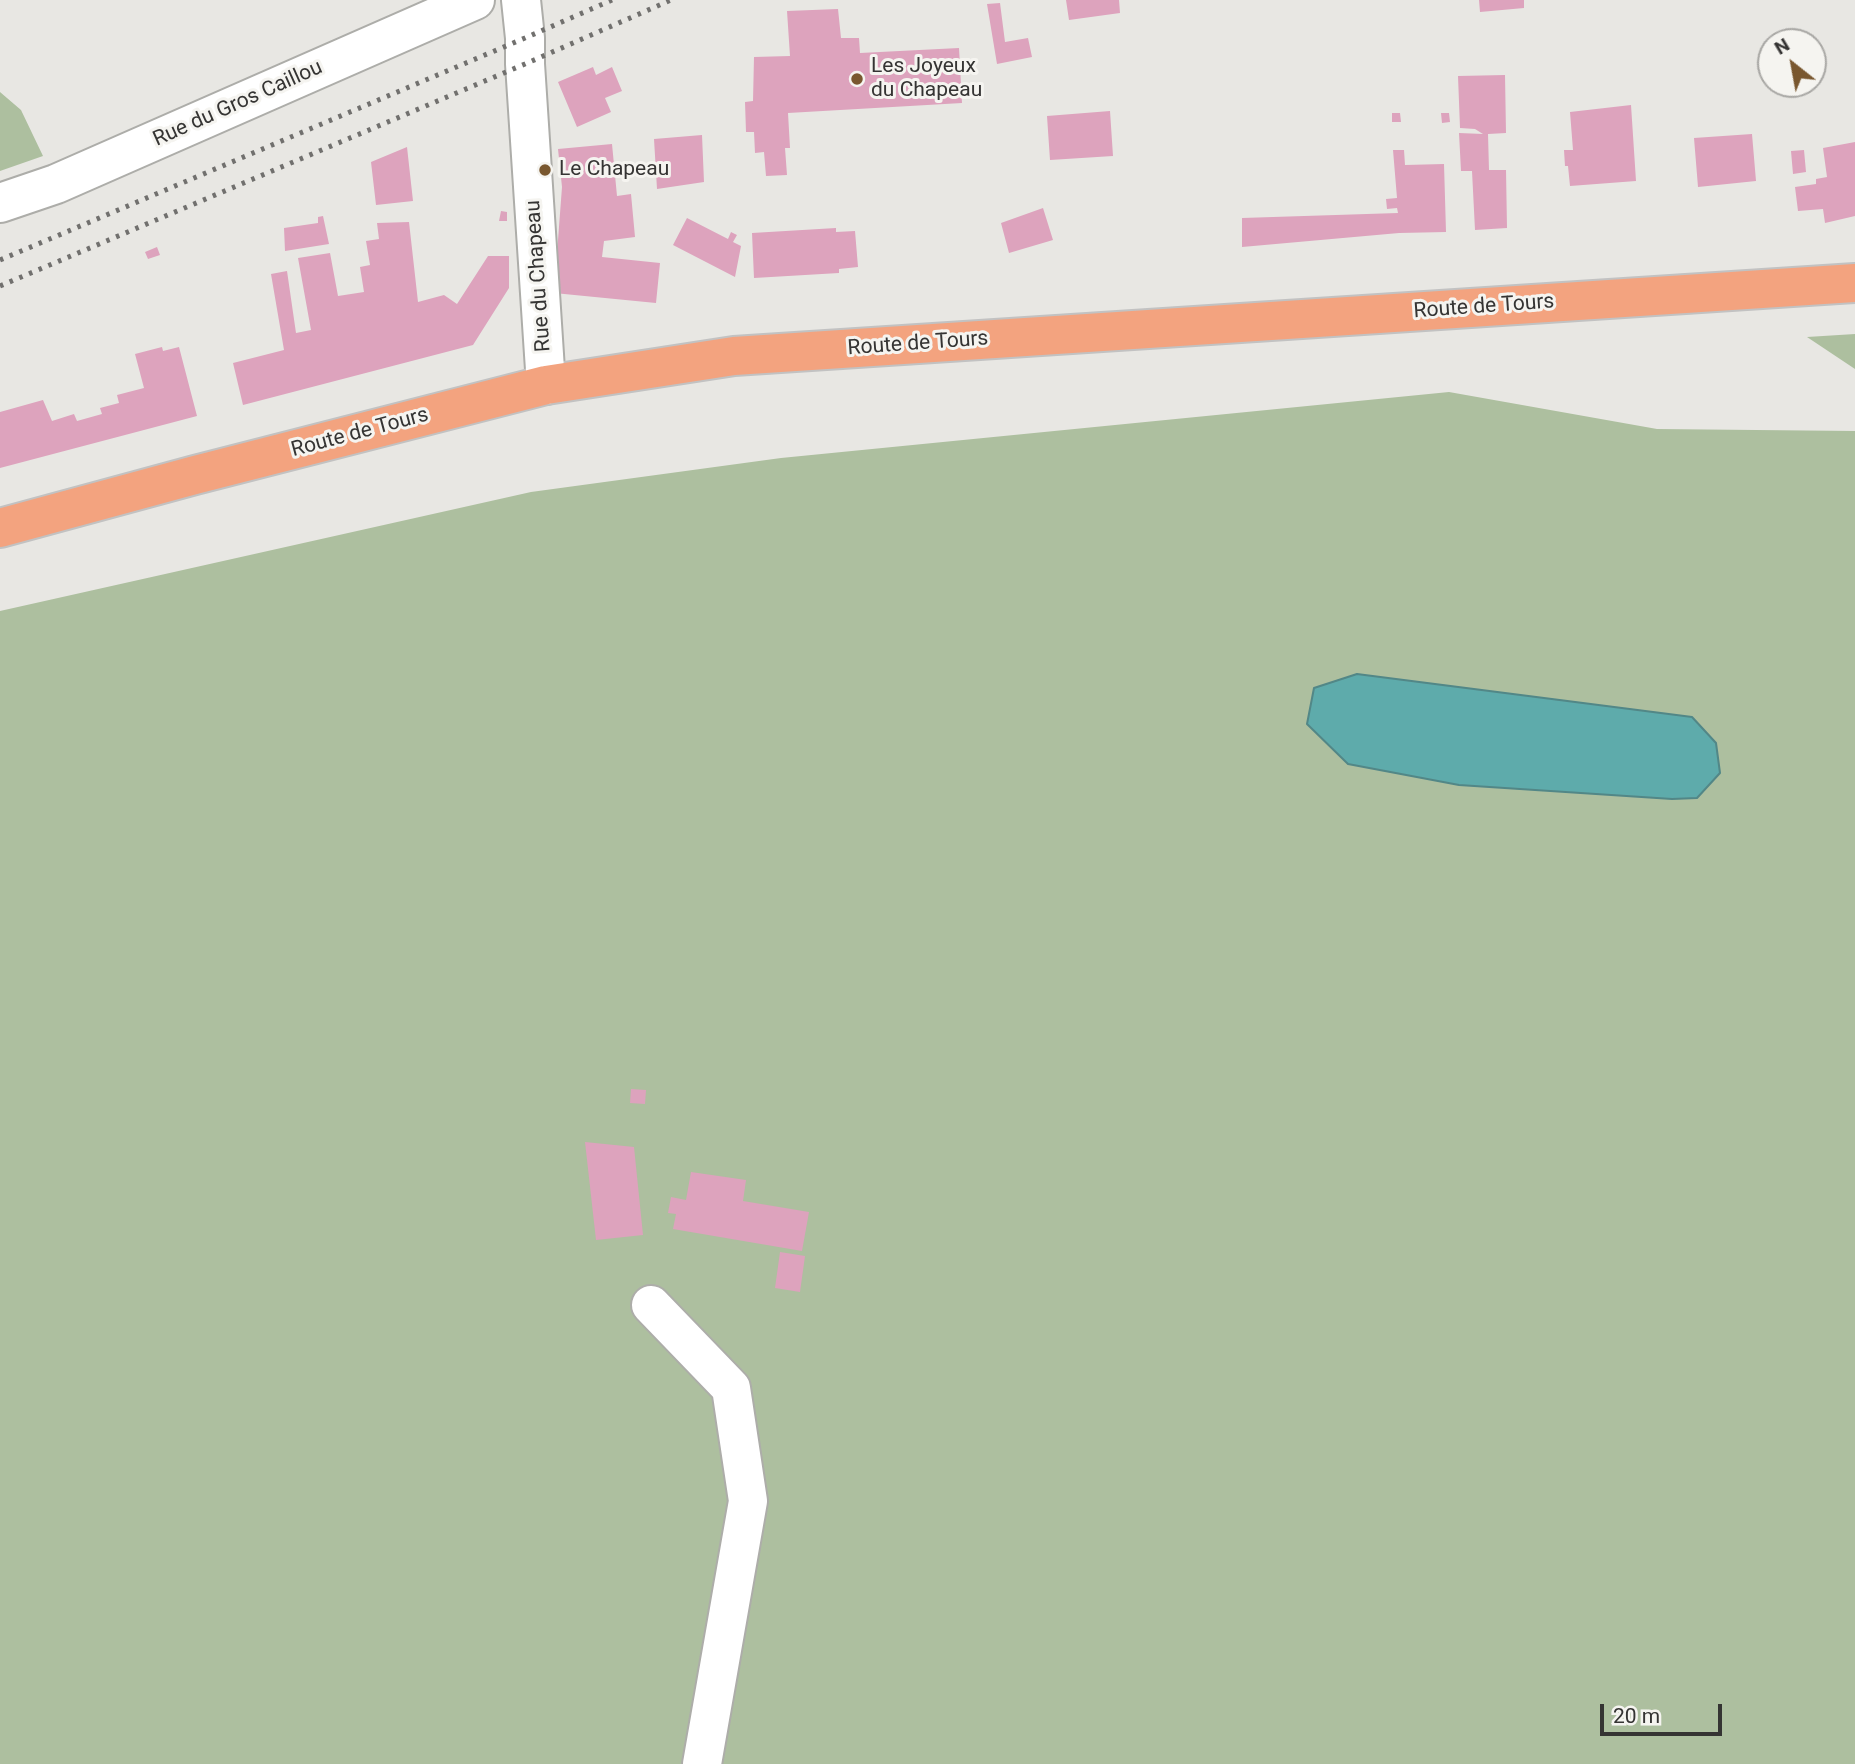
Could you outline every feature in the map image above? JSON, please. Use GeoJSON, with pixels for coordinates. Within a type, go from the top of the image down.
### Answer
{"type":"FeatureCollection","features":[{"type":"Feature","properties":{"kind":"main road","name":"Route de Tours"},"geometry":{"type":"LineString","coordinates":[[0,528],[546,384],[734,356],[1855,283]]}},
{"type":"Feature","properties":{"kind":"street","name":"Rue du Gros Caillou"},"geometry":{"type":"LineString","coordinates":[[0,203],[56,184],[475,0]]}},
{"type":"Feature","properties":{"kind":"street","name":"Rue du Chapeau"},"geometry":{"type":"LineString","coordinates":[[520,0],[525,38],[546,384]]}},
{"type":"Feature","properties":{"kind":"street"},"geometry":{"type":"LineString","coordinates":[[651,1305],[731,1388],[748,1501],[702,1764]]}},
{"type":"Feature","properties":{"kind":"green space"},"geometry":{"type":"Polygon","coordinates":[[[0,92],[21,110],[43,156],[0,171],[0,92]]]}},
{"type":"Feature","properties":{"kind":"green space"},"geometry":{"type":"Polygon","coordinates":[[[1855,334],[1855,369],[1807,337],[1855,334]]]}},
{"type":"Feature","properties":{"kind":"green space"},"geometry":{"type":"Polygon","coordinates":[[[1449,392],[1657,429],[1855,431],[1855,1764],[0,1764],[0,611],[531,492],[781,458],[1449,392]]]}},
{"type":"Feature","properties":{"kind":"water"},"geometry":{"type":"Polygon","coordinates":[[[1357,674],[1692,717],[1716,743],[1720,773],[1697,798],[1672,799],[1459,785],[1348,764],[1307,724],[1314,688],[1357,674]]]}},
{"type":"Feature","properties":{"kind":"building"},"geometry":{"type":"Polygon","coordinates":[[[1066,0],[1119,0],[1120,13],[1069,20],[1066,0]]]}},
{"type":"Feature","properties":{"kind":"building"},"geometry":{"type":"Polygon","coordinates":[[[1479,0],[1524,0],[1524,8],[1480,12],[1479,0]]]}},
{"type":"Feature","properties":{"kind":"building"},"geometry":{"type":"Polygon","coordinates":[[[1000,3],[1005,42],[1028,38],[1032,57],[997,64],[987,4],[1000,3]]]}},
{"type":"Feature","properties":{"kind":"building","name":"Les Joyeux du Chapeau"},"geometry":{"type":"Polygon","coordinates":[[[838,9],[841,38],[859,38],[860,53],[959,48],[962,103],[788,113],[790,148],[785,148],[787,175],[766,176],[764,152],[755,153],[754,132],[746,132],[745,102],[753,101],[754,57],[790,56],[787,11],[838,9]]]}},
{"type":"Feature","properties":{"kind":"building"},"geometry":{"type":"Polygon","coordinates":[[[593,67],[596,75],[612,67],[622,91],[605,98],[611,112],[577,127],[558,82],[593,67]]]}},
{"type":"Feature","properties":{"kind":"building"},"geometry":{"type":"Polygon","coordinates":[[[1505,75],[1506,133],[1488,134],[1489,170],[1506,170],[1507,228],[1475,230],[1472,171],[1461,171],[1459,133],[1483,134],[1475,129],[1460,128],[1458,76],[1505,75]]]}},
{"type":"Feature","properties":{"kind":"building"},"geometry":{"type":"Polygon","coordinates":[[[1631,105],[1636,181],[1570,186],[1564,150],[1573,150],[1570,112],[1631,105]]]}},
{"type":"Feature","properties":{"kind":"building"},"geometry":{"type":"Polygon","coordinates":[[[1110,111],[1113,156],[1050,160],[1047,116],[1110,111]]]}},
{"type":"Feature","properties":{"kind":"building"},"geometry":{"type":"Polygon","coordinates":[[[1392,113],[1400,113],[1401,122],[1392,122],[1392,113]]]}},
{"type":"Feature","properties":{"kind":"building"},"geometry":{"type":"Polygon","coordinates":[[[1441,113],[1449,113],[1450,122],[1442,123],[1441,113]]]}},
{"type":"Feature","properties":{"kind":"building"},"geometry":{"type":"Polygon","coordinates":[[[1752,134],[1756,181],[1698,187],[1694,138],[1752,134]]]}},
{"type":"Feature","properties":{"kind":"building"},"geometry":{"type":"Polygon","coordinates":[[[702,135],[704,182],[657,189],[654,139],[702,135]]]}},
{"type":"Feature","properties":{"kind":"building"},"geometry":{"type":"Polygon","coordinates":[[[1855,142],[1855,216],[1825,223],[1823,209],[1798,211],[1795,187],[1816,184],[1816,179],[1827,177],[1823,148],[1855,142]]]}},
{"type":"Feature","properties":{"kind":"building"},"geometry":{"type":"Polygon","coordinates":[[[612,144],[617,196],[631,194],[635,237],[604,241],[602,257],[660,263],[656,303],[554,293],[562,187],[558,149],[612,144]]]}},
{"type":"Feature","properties":{"kind":"building"},"geometry":{"type":"Polygon","coordinates":[[[407,147],[413,201],[376,205],[371,162],[407,147]]]}},
{"type":"Feature","properties":{"kind":"building"},"geometry":{"type":"Polygon","coordinates":[[[1393,150],[1404,150],[1405,165],[1444,164],[1446,232],[1399,233],[1242,247],[1242,218],[1398,213],[1397,208],[1387,209],[1386,199],[1397,198],[1393,150]]]}},
{"type":"Feature","properties":{"kind":"building"},"geometry":{"type":"Polygon","coordinates":[[[1804,150],[1806,172],[1793,174],[1791,151],[1804,150]]]}},
{"type":"Feature","properties":{"kind":"building"},"geometry":{"type":"Polygon","coordinates":[[[1043,208],[1053,240],[1009,253],[1001,223],[1043,208]]]}},
{"type":"Feature","properties":{"kind":"building"},"geometry":{"type":"Polygon","coordinates":[[[501,211],[507,212],[507,221],[499,221],[501,211]]]}},
{"type":"Feature","properties":{"kind":"building"},"geometry":{"type":"Polygon","coordinates":[[[323,216],[329,244],[285,251],[284,228],[318,223],[318,217],[323,216]]]}},
{"type":"Feature","properties":{"kind":"building"},"geometry":{"type":"Polygon","coordinates":[[[687,218],[728,239],[731,232],[737,235],[733,242],[741,246],[735,277],[673,245],[687,218]]]}},
{"type":"Feature","properties":{"kind":"building"},"geometry":{"type":"Polygon","coordinates":[[[409,222],[418,302],[444,295],[457,304],[488,256],[509,256],[509,288],[473,345],[243,405],[233,363],[284,350],[271,274],[287,271],[296,333],[311,330],[298,258],[330,253],[338,296],[364,292],[360,267],[370,265],[366,241],[379,239],[377,223],[409,222]]]}},
{"type":"Feature","properties":{"kind":"building"},"geometry":{"type":"Polygon","coordinates":[[[836,228],[836,232],[855,231],[858,267],[839,269],[839,273],[754,278],[752,233],[836,228]]]}},
{"type":"Feature","properties":{"kind":"building"},"geometry":{"type":"Polygon","coordinates":[[[157,247],[160,255],[148,259],[145,252],[157,247]]]}},
{"type":"Feature","properties":{"kind":"building"},"geometry":{"type":"Polygon","coordinates":[[[162,347],[163,351],[179,347],[197,416],[0,468],[0,412],[43,400],[52,421],[74,414],[77,421],[102,414],[100,408],[119,403],[117,395],[144,388],[135,354],[162,347]]]}},
{"type":"Feature","properties":{"kind":"building"},"geometry":{"type":"Polygon","coordinates":[[[631,1089],[646,1090],[645,1104],[630,1103],[631,1089]]]}},
{"type":"Feature","properties":{"kind":"building"},"geometry":{"type":"Polygon","coordinates":[[[585,1142],[634,1147],[643,1235],[596,1240],[585,1142]]]}},
{"type":"Feature","properties":{"kind":"building"},"geometry":{"type":"Polygon","coordinates":[[[691,1172],[746,1180],[743,1201],[809,1212],[802,1251],[673,1229],[676,1214],[668,1213],[671,1197],[686,1200],[691,1172]]]}},
{"type":"Feature","properties":{"kind":"building"},"geometry":{"type":"Polygon","coordinates":[[[780,1252],[805,1256],[800,1292],[775,1288],[780,1252]]]}},
{"type":"Feature","properties":{"kind":"railway"},"geometry":{"type":"LineString","coordinates":[[0,260],[612,0]]}},
{"type":"Feature","properties":{"kind":"railway"},"geometry":{"type":"LineString","coordinates":[[0,286],[671,0]]}},
{"type":"Feature","properties":{"kind":"place","name":"Les Joyeux du Chapeau"},"geometry":{"type":"Point","coordinates":[857,79]}},
{"type":"Feature","properties":{"kind":"place","name":"Le Chapeau"},"geometry":{"type":"Point","coordinates":[545,170]}}]}
